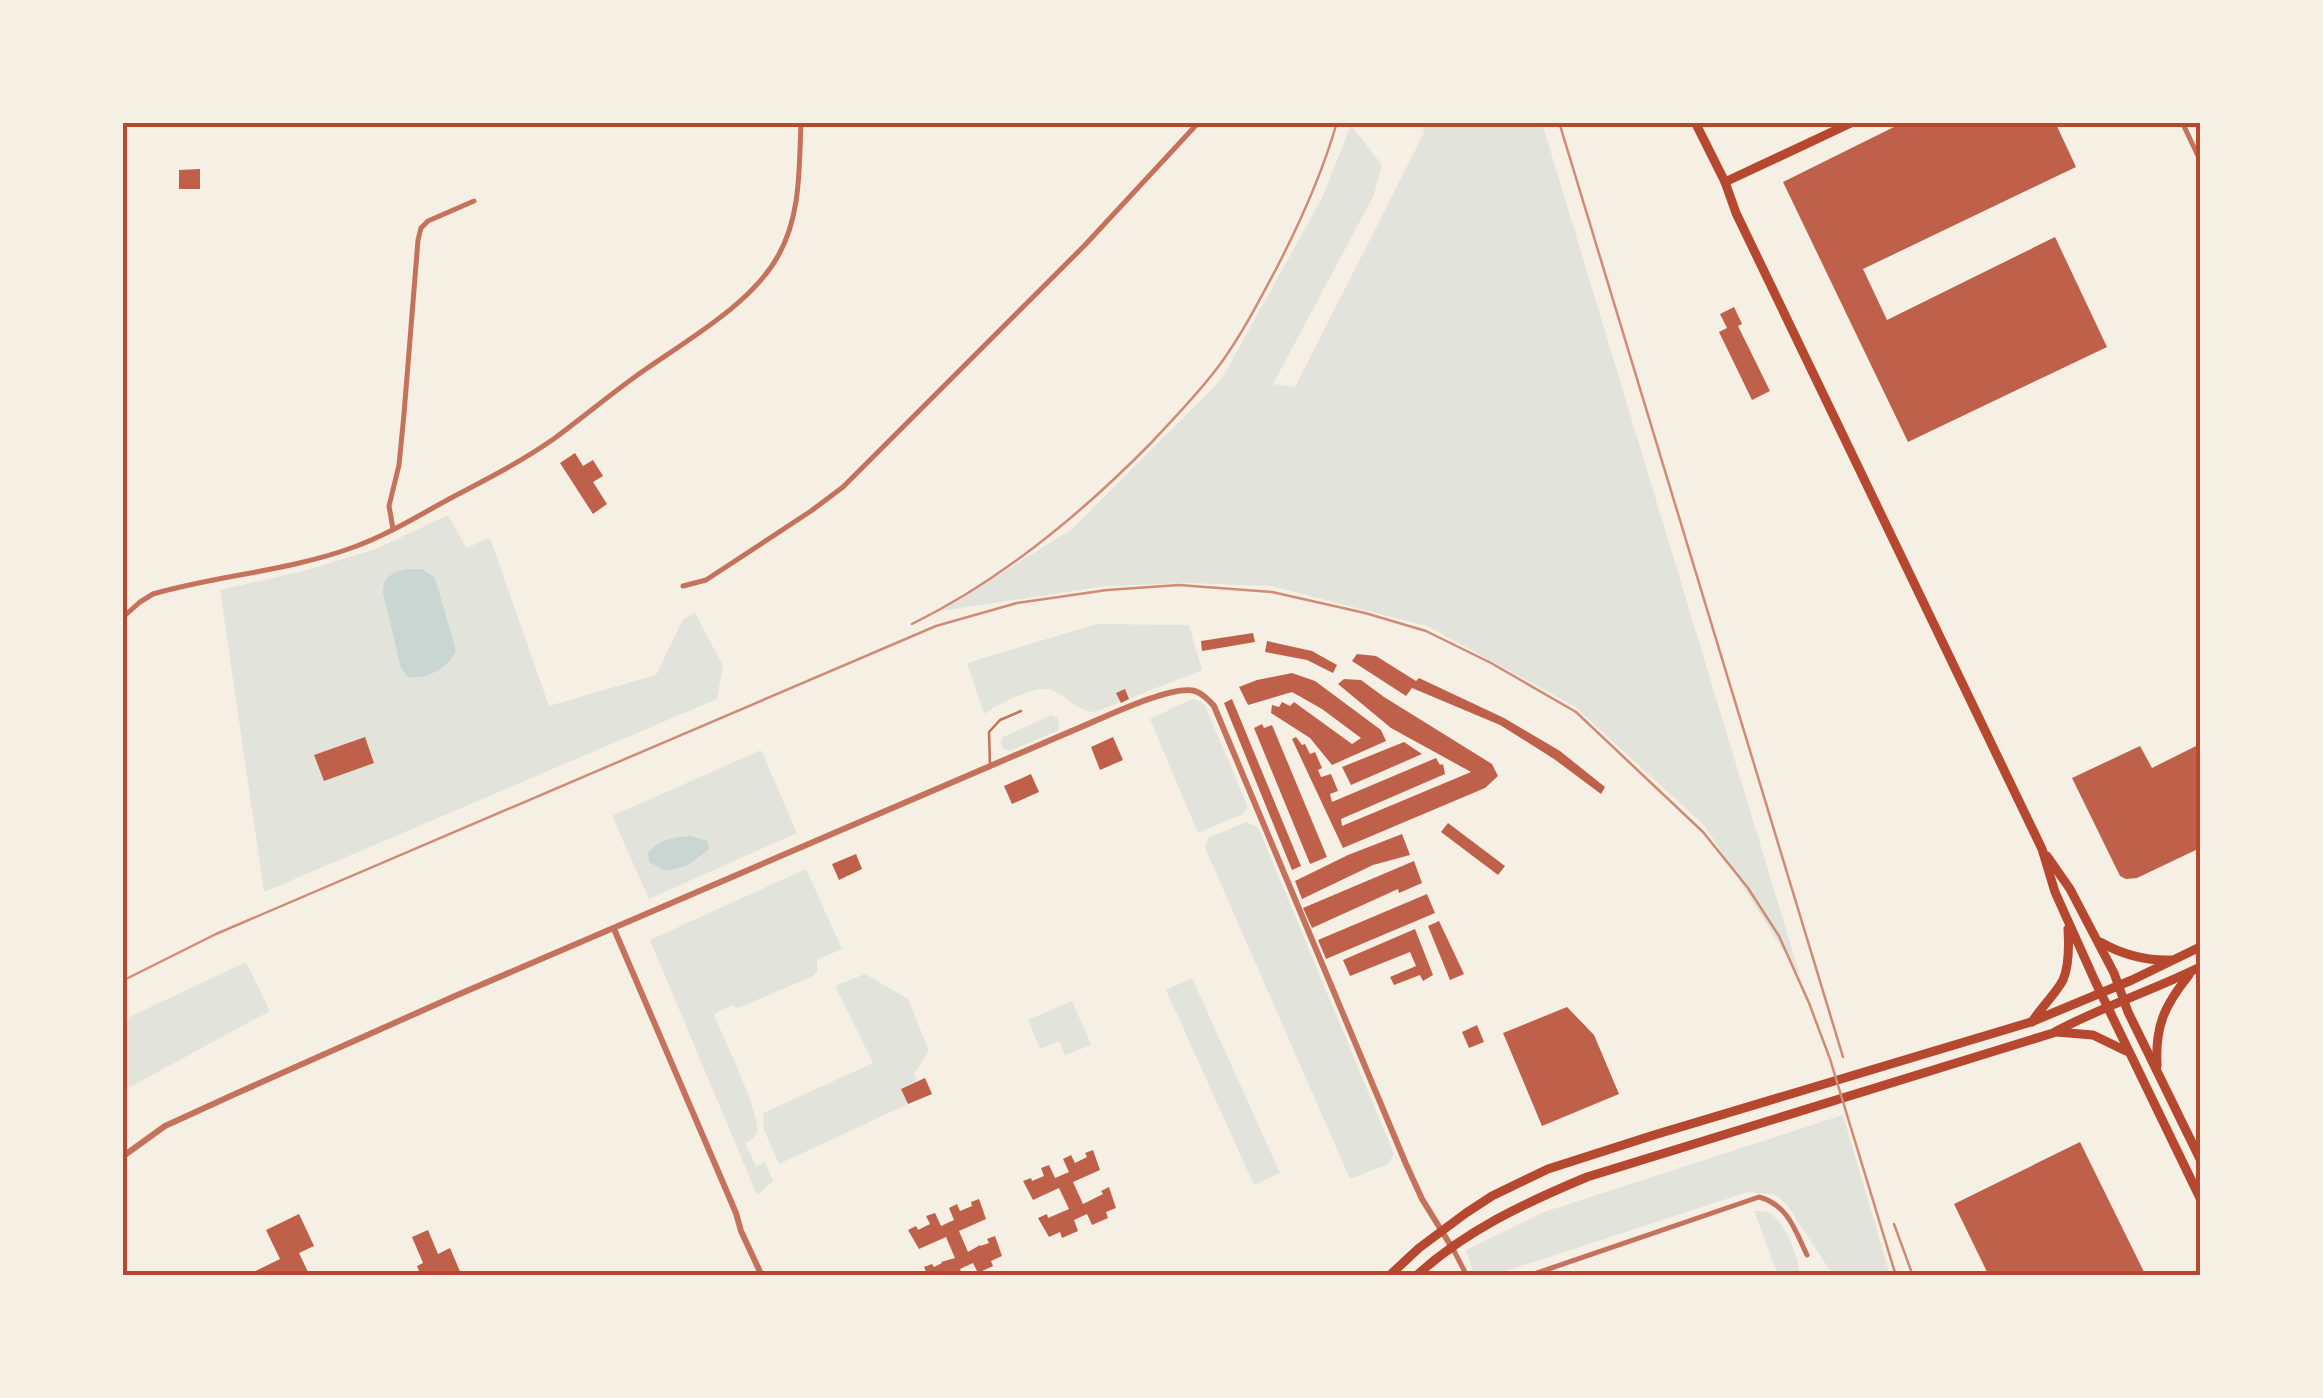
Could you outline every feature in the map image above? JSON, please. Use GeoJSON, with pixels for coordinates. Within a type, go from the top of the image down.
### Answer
{"type":"FeatureCollection","features":[{"type":"Feature","properties":{"kind":"main road"},"geometry":{"type":"LineString","coordinates":[[1695,122],[2042,849],[2055,892],[2100,992],[2200,1198]]}},
{"type":"Feature","properties":{"kind":"main road"},"geometry":{"type":"LineString","coordinates":[[1725,182],[1853,122]]}},
{"type":"Feature","properties":{"kind":"main road"},"geometry":{"type":"LineString","coordinates":[[2042,849],[2070,889],[2096,938],[2200,1159]]}},
{"type":"Feature","properties":{"kind":"main road"},"geometry":{"type":"LineString","coordinates":[[2032,1022],[2063,980],[2069,945],[2064,912]]}},
{"type":"Feature","properties":{"kind":"main road"},"geometry":{"type":"LineString","coordinates":[[2096,938],[2128,955],[2174,960]]}},
{"type":"Feature","properties":{"kind":"main road"},"geometry":{"type":"LineString","coordinates":[[1389,1276],[1419,1248],[1492,1196],[1548,1170],[2032,1022],[2200,948]]}},
{"type":"Feature","properties":{"kind":"main road"},"geometry":{"type":"LineString","coordinates":[[2054,1033],[2079,1018],[2196,970]]}},
{"type":"Feature","properties":{"kind":"main road"},"geometry":{"type":"LineString","coordinates":[[2158,1074],[2159,1026],[2172,996],[2196,970]]}},
{"type":"Feature","properties":{"kind":"main road"},"geometry":{"type":"LineString","coordinates":[[1416,1276],[1451,1246],[1505,1213],[1587,1177],[2054,1033],[2093,1035],[2129,1054]]}},
{"type":"Feature","properties":{"kind":"main road"},"geometry":{"type":"LineString","coordinates":[[1907,1061],[1903,1070],[1912,1078]]}},
{"type":"Feature","properties":{"kind":"street"},"geometry":{"type":"LineString","coordinates":[[122,618],[154,594],[324,556],[365,543],[538,450],[708,325],[764,276],[780,252],[795,210],[801,122]]}},
{"type":"Feature","properties":{"kind":"street"},"geometry":{"type":"LineString","coordinates":[[683,586],[706,580],[843,487],[1199,122]]}},
{"type":"Feature","properties":{"kind":"street"},"geometry":{"type":"LineString","coordinates":[[2182,122],[2200,160]]}},
{"type":"Feature","properties":{"kind":"street"},"geometry":{"type":"LineString","coordinates":[[393,529],[389,506],[399,465],[418,240],[428,221],[474,201]]}},
{"type":"Feature","properties":{"kind":"street"},"geometry":{"type":"LineString","coordinates":[[122,1157],[174,1121],[455,996],[990,767],[1173,692],[1195,691],[1214,706],[1406,1164],[1466,1276]]}},
{"type":"Feature","properties":{"kind":"street"},"geometry":{"type":"LineString","coordinates":[[614,929],[762,1276]]}},
{"type":"Feature","properties":{"kind":"street"},"geometry":{"type":"LineString","coordinates":[[1528,1276],[1758,1197],[1786,1212],[1807,1255]]}},
{"type":"Feature","properties":{"kind":"lane"},"geometry":{"type":"LineString","coordinates":[[990,767],[989,732],[1000,720],[1021,710]]}},
{"type":"Feature","properties":{"kind":"shaded area"},"geometry":{"type":"Polygon","coordinates":[[[1423,123],[1542,123],[1801,979],[1705,826],[1574,706],[1427,626],[1271,586],[1187,583],[1106,586],[941,611],[1072,529],[1221,380],[1322,198],[1351,125],[1382,165],[1374,195],[1273,384],[1295,387],[1424,133],[1423,123]]]}},
{"type":"Feature","properties":{"kind":"shaded area"},"geometry":{"type":"Polygon","coordinates":[[[448,515],[466,548],[490,538],[549,706],[656,675],[683,619],[695,613],[723,666],[717,699],[264,892],[220,590],[376,549],[448,515]]]}},
{"type":"Feature","properties":{"kind":"shaded area"},"geometry":{"type":"Polygon","coordinates":[[[407,569],[422,569],[435,578],[456,651],[442,667],[415,677],[408,677],[401,668],[383,593],[389,576],[407,569]]]}},
{"type":"Feature","properties":{"kind":"shaded area"},"geometry":{"type":"Polygon","coordinates":[[[1096,624],[1189,625],[1202,670],[1095,712],[1044,689],[1017,696],[984,714],[967,663],[1096,624]]]}},
{"type":"Feature","properties":{"kind":"shaded area"},"geometry":{"type":"Polygon","coordinates":[[[1192,699],[1205,706],[1247,808],[1243,814],[1198,833],[1150,719],[1192,699]]]}},
{"type":"Feature","properties":{"kind":"shaded area"},"geometry":{"type":"Polygon","coordinates":[[[1051,715],[1060,725],[1057,731],[1010,751],[1004,749],[1003,737],[1051,715]]]}},
{"type":"Feature","properties":{"kind":"shaded area"},"geometry":{"type":"Polygon","coordinates":[[[761,750],[797,833],[649,899],[612,816],[761,750]]]}},
{"type":"Feature","properties":{"kind":"shaded area"},"geometry":{"type":"Polygon","coordinates":[[[1246,822],[1258,827],[1394,1154],[1388,1164],[1350,1179],[1206,850],[1208,838],[1246,822]]]}},
{"type":"Feature","properties":{"kind":"shaded area"},"geometry":{"type":"Polygon","coordinates":[[[691,836],[707,841],[709,849],[687,866],[666,871],[649,862],[648,853],[656,845],[691,836]]]}},
{"type":"Feature","properties":{"kind":"shaded area"},"geometry":{"type":"Polygon","coordinates":[[[806,869],[842,949],[817,960],[813,976],[714,1014],[757,1124],[756,1135],[745,1143],[756,1166],[765,1162],[773,1181],[757,1195],[650,940],[806,869]]]}},
{"type":"Feature","properties":{"kind":"shaded area"},"geometry":{"type":"Polygon","coordinates":[[[246,962],[270,1011],[123,1091],[123,1020],[246,962]]]}},
{"type":"Feature","properties":{"kind":"shaded area"},"geometry":{"type":"Polygon","coordinates":[[[865,974],[908,999],[929,1051],[914,1074],[917,1081],[901,1089],[908,1104],[779,1164],[764,1130],[763,1113],[873,1063],[835,986],[865,974]]]}},
{"type":"Feature","properties":{"kind":"shaded area"},"geometry":{"type":"Polygon","coordinates":[[[1192,978],[1280,1173],[1254,1185],[1166,990],[1192,978]]]}},
{"type":"Feature","properties":{"kind":"shaded area"},"geometry":{"type":"Polygon","coordinates":[[[1072,1001],[1091,1045],[1065,1055],[1059,1041],[1040,1049],[1028,1020],[1072,1001]]]}},
{"type":"Feature","properties":{"kind":"shaded area"},"geometry":{"type":"Polygon","coordinates":[[[1843,1115],[1890,1275],[1833,1275],[1787,1205],[1775,1195],[1748,1192],[1494,1275],[1474,1275],[1466,1250],[1544,1212],[1843,1115]]]}},
{"type":"Feature","properties":{"kind":"shaded area"},"geometry":{"type":"Polygon","coordinates":[[[1754,1211],[1769,1213],[1781,1225],[1800,1275],[1778,1275],[1754,1211]]]}},
{"type":"Feature","properties":{"kind":"building"},"geometry":{"type":"Polygon","coordinates":[[[1904,122],[2055,122],[2076,167],[1863,269],[1887,320],[2055,237],[2107,347],[1908,442],[1783,182],[1904,122]]]}},
{"type":"Feature","properties":{"kind":"building"},"geometry":{"type":"Polygon","coordinates":[[[200,169],[200,189],[179,189],[179,170],[200,169]]]}},
{"type":"Feature","properties":{"kind":"building"},"geometry":{"type":"Polygon","coordinates":[[[1734,307],[1742,324],[1738,326],[1770,391],[1752,400],[1719,332],[1727,328],[1720,314],[1734,307]]]}},
{"type":"Feature","properties":{"kind":"building"},"geometry":{"type":"Polygon","coordinates":[[[575,453],[583,466],[593,460],[603,476],[593,482],[607,504],[593,514],[560,463],[575,453]]]}},
{"type":"Feature","properties":{"kind":"building"},"geometry":{"type":"Polygon","coordinates":[[[1253,633],[1255,642],[1202,651],[1201,641],[1253,633]]]}},
{"type":"Feature","properties":{"kind":"building"},"geometry":{"type":"Polygon","coordinates":[[[1267,641],[1312,651],[1337,665],[1333,673],[1307,660],[1265,652],[1267,641]]]}},
{"type":"Feature","properties":{"kind":"building"},"geometry":{"type":"Polygon","coordinates":[[[1357,654],[1376,656],[1416,681],[1419,678],[1504,718],[1560,751],[1605,787],[1601,794],[1500,725],[1412,688],[1406,696],[1352,661],[1357,654]]]}},
{"type":"Feature","properties":{"kind":"building"},"geometry":{"type":"Polygon","coordinates":[[[1292,673],[1315,681],[1381,730],[1386,741],[1332,765],[1310,738],[1271,713],[1272,705],[1279,707],[1282,702],[1290,706],[1294,702],[1352,744],[1361,738],[1292,692],[1248,705],[1239,687],[1292,673]]]}},
{"type":"Feature","properties":{"kind":"building"},"geometry":{"type":"Polygon","coordinates":[[[1344,679],[1361,680],[1492,764],[1498,776],[1485,788],[1343,848],[1292,739],[1296,737],[1305,744],[1310,754],[1315,752],[1322,768],[1318,770],[1321,777],[1331,774],[1338,791],[1330,794],[1332,802],[1436,758],[1443,764],[1445,774],[1341,819],[1342,826],[1471,772],[1391,728],[1338,684],[1344,679]]]}},
{"type":"Feature","properties":{"kind":"building"},"geometry":{"type":"Polygon","coordinates":[[[1125,689],[1129,699],[1121,703],[1116,693],[1125,689]]]}},
{"type":"Feature","properties":{"kind":"building"},"geometry":{"type":"Polygon","coordinates":[[[1232,699],[1301,866],[1292,870],[1224,703],[1232,699]]]}},
{"type":"Feature","properties":{"kind":"building"},"geometry":{"type":"Polygon","coordinates":[[[1262,724],[1264,728],[1272,725],[1327,857],[1310,864],[1254,728],[1262,724]]]}},
{"type":"Feature","properties":{"kind":"building"},"geometry":{"type":"Polygon","coordinates":[[[365,737],[374,763],[324,781],[314,755],[365,737]]]}},
{"type":"Feature","properties":{"kind":"building"},"geometry":{"type":"Polygon","coordinates":[[[1113,737],[1123,760],[1100,770],[1091,747],[1113,737]]]}},
{"type":"Feature","properties":{"kind":"building"},"geometry":{"type":"Polygon","coordinates":[[[1404,742],[1422,754],[1351,785],[1342,767],[1404,742]]]}},
{"type":"Feature","properties":{"kind":"building"},"geometry":{"type":"Polygon","coordinates":[[[2200,744],[2200,848],[2137,878],[2120,876],[2072,778],[2140,746],[2152,768],[2200,744]]]}},
{"type":"Feature","properties":{"kind":"building"},"geometry":{"type":"Polygon","coordinates":[[[1031,774],[1039,792],[1012,804],[1004,786],[1031,774]]]}},
{"type":"Feature","properties":{"kind":"building"},"geometry":{"type":"Polygon","coordinates":[[[1448,823],[1505,866],[1498,875],[1441,832],[1448,823]]]}},
{"type":"Feature","properties":{"kind":"building"},"geometry":{"type":"Polygon","coordinates":[[[1402,834],[1410,855],[1373,865],[1302,899],[1295,881],[1402,834]]]}},
{"type":"Feature","properties":{"kind":"building"},"geometry":{"type":"Polygon","coordinates":[[[856,854],[862,869],[839,880],[832,864],[856,854]]]}},
{"type":"Feature","properties":{"kind":"building"},"geometry":{"type":"Polygon","coordinates":[[[1414,861],[1422,883],[1399,893],[1398,889],[1312,928],[1303,908],[1414,861]]]}},
{"type":"Feature","properties":{"kind":"building"},"geometry":{"type":"Polygon","coordinates":[[[1427,894],[1435,913],[1326,959],[1318,940],[1427,894]]]}},
{"type":"Feature","properties":{"kind":"building"},"geometry":{"type":"Polygon","coordinates":[[[1439,921],[1464,974],[1450,980],[1428,926],[1439,921]]]}},
{"type":"Feature","properties":{"kind":"building"},"geometry":{"type":"Polygon","coordinates":[[[1415,929],[1433,975],[1423,981],[1420,975],[1394,985],[1390,977],[1416,966],[1410,952],[1350,976],[1343,960],[1415,929]]]}},
{"type":"Feature","properties":{"kind":"building"},"geometry":{"type":"Polygon","coordinates":[[[1567,1007],[1594,1035],[1619,1094],[1542,1126],[1503,1033],[1567,1007]]]}},
{"type":"Feature","properties":{"kind":"building"},"geometry":{"type":"Polygon","coordinates":[[[1477,1025],[1484,1042],[1469,1048],[1462,1032],[1477,1025]]]}},
{"type":"Feature","properties":{"kind":"building"},"geometry":{"type":"Polygon","coordinates":[[[925,1078],[932,1094],[908,1104],[901,1089],[925,1078]]]}},
{"type":"Feature","properties":{"kind":"building"},"geometry":{"type":"Polygon","coordinates":[[[2080,1142],[2146,1276],[1989,1276],[1954,1204],[2080,1142]]]}},
{"type":"Feature","properties":{"kind":"building"},"geometry":{"type":"Polygon","coordinates":[[[1093,1150],[1100,1170],[1073,1182],[1083,1204],[1109,1187],[1116,1208],[1106,1212],[1108,1218],[1092,1225],[1087,1214],[1074,1220],[1078,1231],[1062,1238],[1060,1232],[1049,1237],[1038,1218],[1069,1209],[1059,1188],[1033,1200],[1023,1181],[1044,1176],[1041,1168],[1049,1165],[1055,1178],[1069,1172],[1063,1159],[1071,1155],[1075,1163],[1093,1150]]]}},
{"type":"Feature","properties":{"kind":"building"},"geometry":{"type":"Polygon","coordinates":[[[979,1199],[986,1219],[959,1231],[968,1252],[995,1236],[1002,1256],[978,1273],[973,1263],[960,1269],[963,1276],[928,1276],[924,1267],[955,1258],[946,1237],[919,1249],[908,1230],[930,1224],[926,1216],[935,1213],[941,1226],[954,1220],[949,1208],[957,1204],[960,1211],[979,1199]]]}},
{"type":"Feature","properties":{"kind":"building"},"geometry":{"type":"Polygon","coordinates":[[[299,1214],[314,1246],[299,1253],[308,1272],[301,1276],[245,1276],[280,1259],[266,1230],[299,1214]]]}},
{"type":"Feature","properties":{"kind":"building"},"geometry":{"type":"Polygon","coordinates":[[[428,1230],[438,1254],[450,1248],[462,1276],[421,1276],[417,1266],[423,1263],[412,1237],[428,1230]]]}},
{"type":"Feature","properties":{"kind":"railway"},"geometry":{"type":"LineString","coordinates":[[912,624],[977,587],[1068,521],[1150,444],[1204,384],[1243,330],[1284,253],[1317,180],[1337,122]]}},
{"type":"Feature","properties":{"kind":"railway"},"geometry":{"type":"LineString","coordinates":[[1559,122],[1843,1057]]}},
{"type":"Feature","properties":{"kind":"railway"},"geometry":{"type":"LineString","coordinates":[[122,981],[216,934],[936,626],[1017,603],[1107,590],[1179,585],[1272,592],[1426,631],[1491,663],[1576,712],[1703,832],[1748,888],[1779,936],[1809,1003],[1830,1059],[1896,1276]]}},
{"type":"Feature","properties":{"kind":"railway"},"geometry":{"type":"LineString","coordinates":[[1894,1224],[1913,1276]]}}]}
